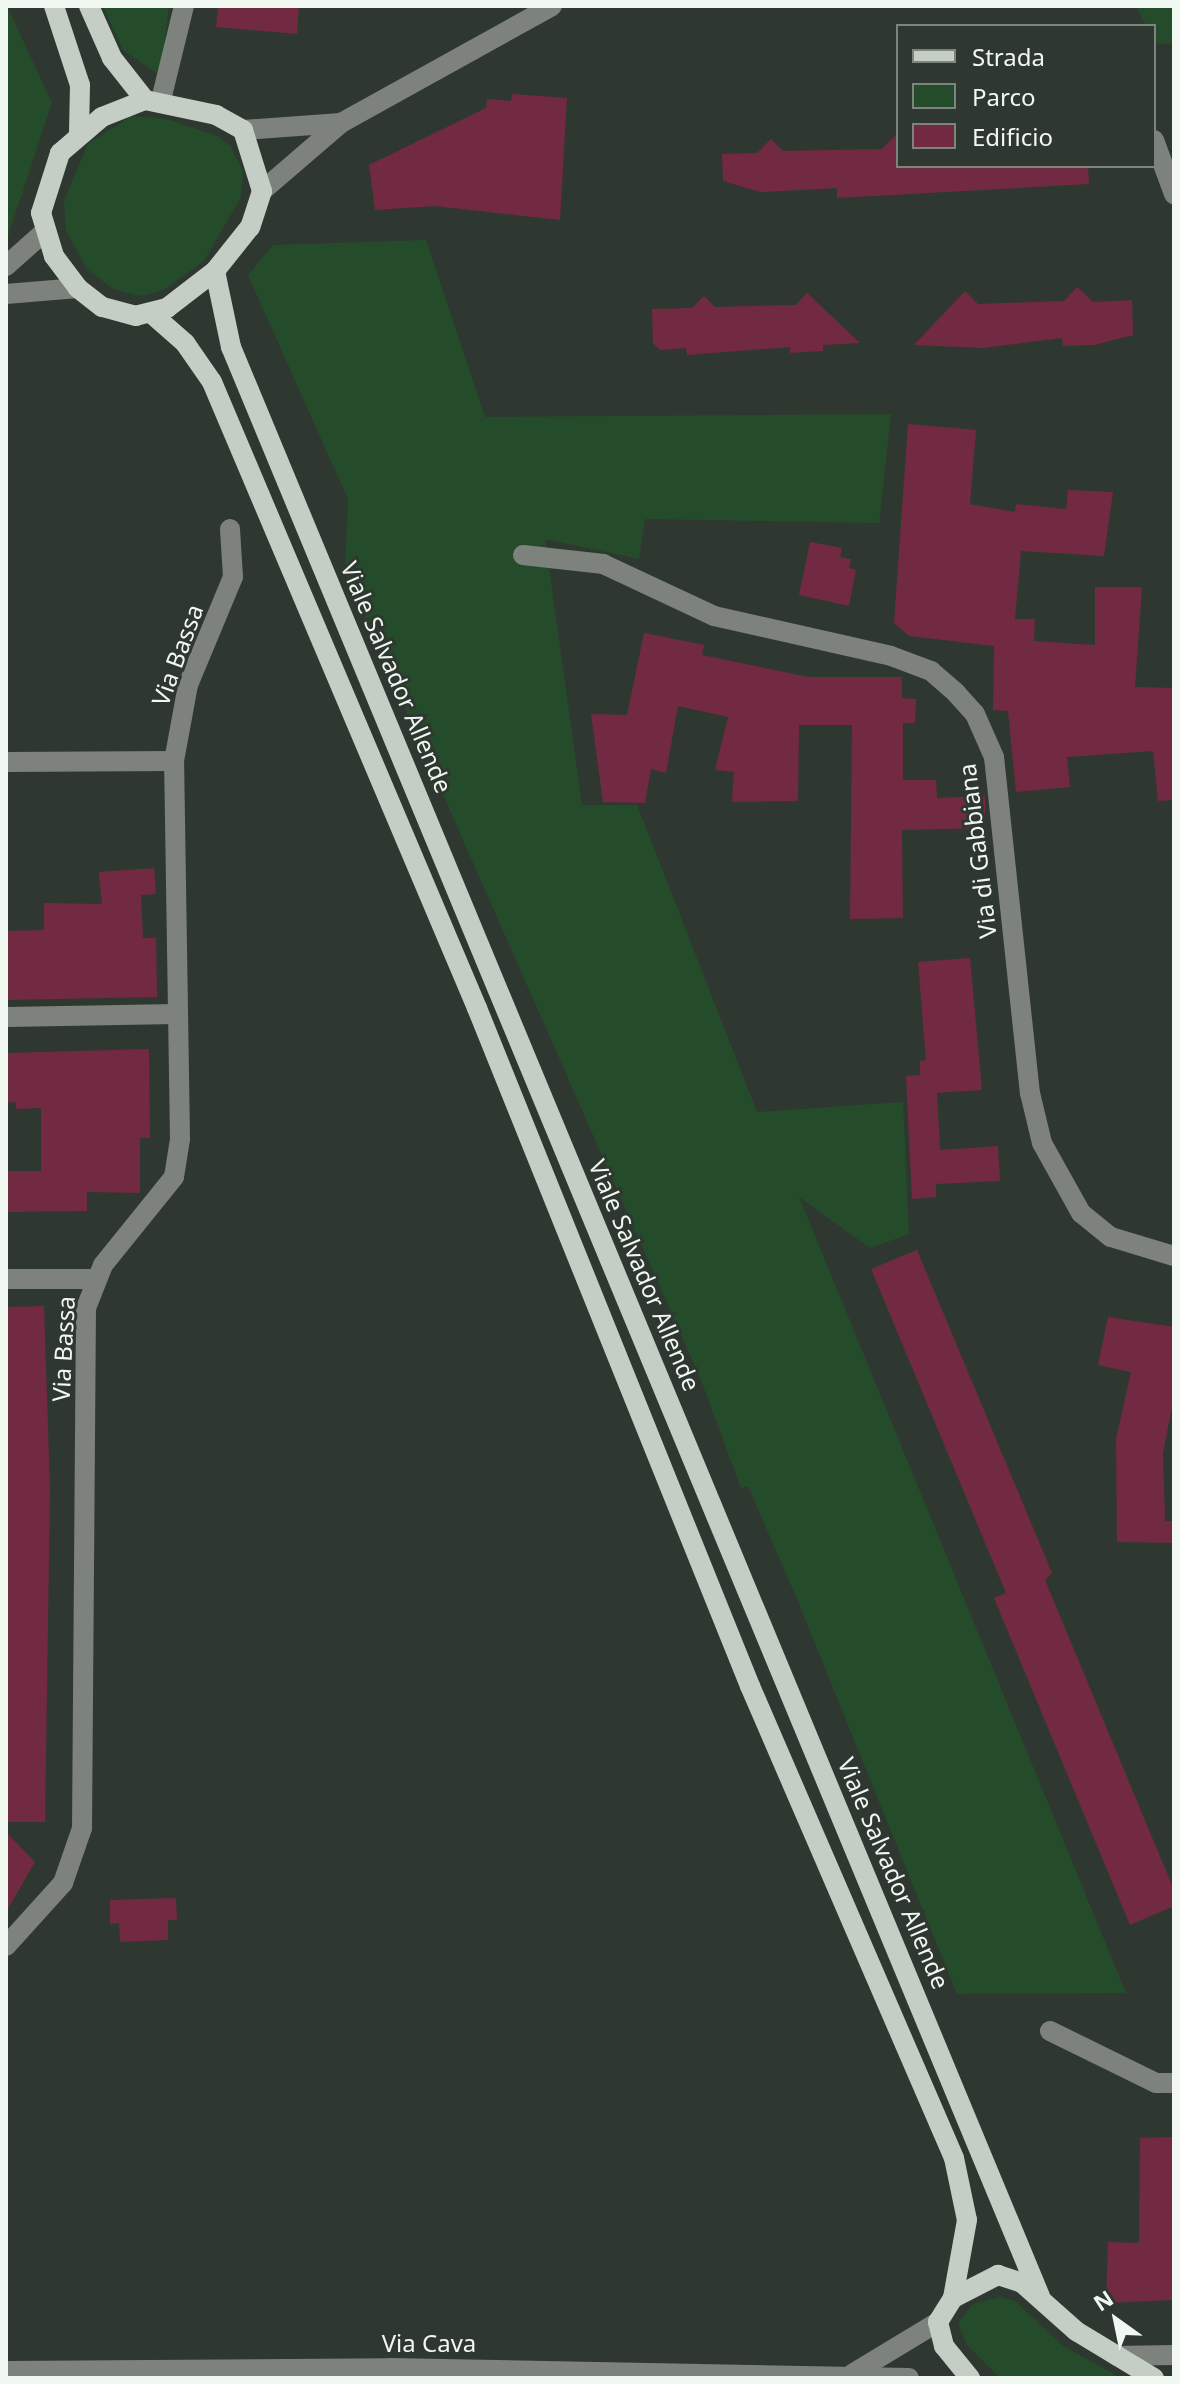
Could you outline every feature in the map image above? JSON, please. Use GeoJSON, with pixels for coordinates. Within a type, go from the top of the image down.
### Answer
{"type":"FeatureCollection","features":[{"type":"Feature","properties":{"kind":"main road"},"geometry":{"type":"LineString","coordinates":[[54,6],[80,85],[79,134]]}},
{"type":"Feature","properties":{"kind":"main road"},"geometry":{"type":"LineString","coordinates":[[89,6],[112,58],[153,100]]}},
{"type":"Feature","properties":{"kind":"main road"},"geometry":{"type":"LineString","coordinates":[[153,100],[216,115],[243,130],[262,191],[250,227],[215,271],[152,314],[118,313],[78,288],[43,233],[49,174],[79,134],[117,108],[153,100]]}},
{"type":"Feature","properties":{"kind":"main road","name":"Viale Salvador Allende"},"geometry":{"type":"LineString","coordinates":[[215,271],[231,347],[1040,2296]]}},
{"type":"Feature","properties":{"kind":"main road"},"geometry":{"type":"LineString","coordinates":[[152,314],[185,343],[212,382],[477,1008],[750,1686],[954,2158],[967,2220],[953,2298],[938,2322],[944,2346],[970,2378]]}},
{"type":"Feature","properties":{"kind":"main road"},"geometry":{"type":"LineString","coordinates":[[953,2298],[998,2275],[1040,2296],[1076,2331],[1154,2378]]}},
{"type":"Feature","properties":{"kind":"street"},"geometry":{"type":"LineString","coordinates":[[153,100],[184,6]]}},
{"type":"Feature","properties":{"kind":"street"},"geometry":{"type":"LineString","coordinates":[[262,191],[341,123],[552,6]]}},
{"type":"Feature","properties":{"kind":"street"},"geometry":{"type":"LineString","coordinates":[[243,130],[341,123]]}},
{"type":"Feature","properties":{"kind":"street"},"geometry":{"type":"LineString","coordinates":[[1156,145],[1174,194]]}},
{"type":"Feature","properties":{"kind":"street"},"geometry":{"type":"LineString","coordinates":[[6,266],[43,233]]}},
{"type":"Feature","properties":{"kind":"street"},"geometry":{"type":"LineString","coordinates":[[6,294],[78,288]]}},
{"type":"Feature","properties":{"kind":"street","name":"Via Bassa"},"geometry":{"type":"LineString","coordinates":[[6,1946],[63,1883],[82,1828],[86,1308],[95,1279],[174,1177],[180,1138],[174,761],[188,685],[233,577],[230,529]]}},
{"type":"Feature","properties":{"kind":"street","name":"Via di Gabbiana"},"geometry":{"type":"LineString","coordinates":[[523,555],[603,564],[714,616],[891,656],[931,671],[956,693],[975,714],[994,757],[1030,1093],[1042,1143],[1081,1213],[1111,1237],[1174,1256]]}},
{"type":"Feature","properties":{"kind":"street"},"geometry":{"type":"LineString","coordinates":[[6,762],[174,761]]}},
{"type":"Feature","properties":{"kind":"street"},"geometry":{"type":"LineString","coordinates":[[6,1017],[177,1014]]}},
{"type":"Feature","properties":{"kind":"street"},"geometry":{"type":"LineString","coordinates":[[6,1279],[95,1279]]}},
{"type":"Feature","properties":{"kind":"street"},"geometry":{"type":"LineString","coordinates":[[1050,2031],[1156,2083],[1174,2083]]}},
{"type":"Feature","properties":{"kind":"street"},"geometry":{"type":"LineString","coordinates":[[852,2374],[938,2322]]}},
{"type":"Feature","properties":{"kind":"street"},"geometry":{"type":"LineString","coordinates":[[1117,2356],[1174,2355]]}},
{"type":"Feature","properties":{"kind":"street","name":"Via Cava"},"geometry":{"type":"LineString","coordinates":[[6,2371],[852,2374],[909,2378]]}},
{"type":"Feature","properties":{"kind":"green space"},"geometry":{"type":"Polygon","coordinates":[[[6,6],[52,103],[6,242],[6,6]]]}},
{"type":"Feature","properties":{"kind":"green space"},"geometry":{"type":"Polygon","coordinates":[[[103,6],[169,6],[160,75],[123,50],[103,6]]]}},
{"type":"Feature","properties":{"kind":"green space"},"geometry":{"type":"Polygon","coordinates":[[[1136,6],[1174,6],[1174,43],[1156,44],[1156,24],[1145,24],[1136,6]]]}},
{"type":"Feature","properties":{"kind":"green space"},"geometry":{"type":"Polygon","coordinates":[[[131,116],[167,119],[217,136],[231,147],[243,171],[241,197],[204,261],[164,290],[140,296],[113,289],[87,269],[66,231],[64,201],[88,144],[131,116]]]}},
{"type":"Feature","properties":{"kind":"green space"},"geometry":{"type":"Polygon","coordinates":[[[426,240],[485,417],[891,414],[879,523],[645,519],[639,559],[545,539],[582,805],[637,805],[757,1112],[903,1102],[909,1234],[870,1248],[799,1197],[1126,1993],[957,1994],[797,1599],[748,1486],[741,1488],[701,1380],[345,572],[348,499],[248,275],[273,245],[426,240]]]}},
{"type":"Feature","properties":{"kind":"green space"},"geometry":{"type":"Polygon","coordinates":[[[1000,2297],[1015,2301],[1063,2346],[1121,2378],[1000,2378],[967,2345],[958,2323],[973,2304],[1000,2297]]]}},
{"type":"Feature","properties":{"kind":"building"},"geometry":{"type":"Polygon","coordinates":[[[218,6],[299,6],[297,34],[216,27],[218,6]]]}},
{"type":"Feature","properties":{"kind":"building"},"geometry":{"type":"Polygon","coordinates":[[[512,94],[567,98],[560,220],[435,206],[375,210],[369,165],[486,108],[487,99],[511,101],[512,94]]]}},
{"type":"Feature","properties":{"kind":"building"},"geometry":{"type":"Polygon","coordinates":[[[896,135],[896,168],[1088,168],[1089,184],[837,198],[837,188],[760,192],[723,181],[722,154],[757,153],[771,139],[783,151],[882,149],[896,135]]]}},
{"type":"Feature","properties":{"kind":"building"},"geometry":{"type":"Polygon","coordinates":[[[1077,287],[1093,302],[1132,300],[1133,335],[1094,345],[1063,346],[1062,338],[983,348],[914,345],[965,291],[978,304],[1064,301],[1077,287]]]}},
{"type":"Feature","properties":{"kind":"building"},"geometry":{"type":"Polygon","coordinates":[[[807,293],[860,343],[823,345],[823,351],[790,353],[790,347],[687,355],[686,348],[660,350],[653,343],[652,309],[692,308],[704,296],[715,307],[796,305],[807,293]]]}},
{"type":"Feature","properties":{"kind":"building"},"geometry":{"type":"Polygon","coordinates":[[[908,424],[976,430],[970,504],[1015,512],[1016,504],[1066,509],[1068,490],[1113,492],[1104,556],[1021,551],[1015,619],[1035,619],[1034,641],[1095,645],[1095,587],[1142,587],[1135,687],[1174,688],[1174,800],[1158,801],[1153,751],[1067,757],[1070,787],[1016,792],[1008,711],[993,710],[994,646],[909,636],[894,623],[908,424]]]}},
{"type":"Feature","properties":{"kind":"building"},"geometry":{"type":"Polygon","coordinates":[[[810,542],[842,548],[840,557],[851,559],[849,568],[856,570],[849,606],[799,595],[810,542]]]}},
{"type":"Feature","properties":{"kind":"building"},"geometry":{"type":"Polygon","coordinates":[[[644,633],[704,645],[702,655],[808,677],[902,677],[902,698],[916,699],[915,723],[903,723],[903,780],[936,780],[937,798],[985,796],[985,828],[902,830],[903,918],[850,919],[852,725],[799,725],[798,801],[732,802],[734,772],[715,770],[728,717],[678,706],[666,773],[651,769],[645,803],[603,802],[591,714],[627,715],[644,633]]]}},
{"type":"Feature","properties":{"kind":"building"},"geometry":{"type":"Polygon","coordinates":[[[154,868],[156,894],[141,895],[143,938],[156,938],[157,997],[6,1000],[6,931],[44,930],[44,903],[102,904],[99,872],[154,868]]]}},
{"type":"Feature","properties":{"kind":"building"},"geometry":{"type":"Polygon","coordinates":[[[970,958],[982,1090],[937,1093],[940,1150],[998,1146],[1000,1181],[936,1184],[936,1197],[912,1199],[906,1076],[920,1075],[920,1061],[926,1060],[918,962],[970,958]]]}},
{"type":"Feature","properties":{"kind":"building"},"geometry":{"type":"Polygon","coordinates":[[[149,1049],[150,1138],[140,1138],[140,1193],[87,1192],[87,1211],[6,1212],[6,1171],[41,1171],[41,1108],[16,1109],[16,1102],[6,1103],[6,1053],[149,1049]]]}},
{"type":"Feature","properties":{"kind":"building"},"geometry":{"type":"Polygon","coordinates":[[[917,1250],[1052,1573],[1045,1580],[1174,1890],[1174,1906],[1130,1925],[994,1598],[1006,1593],[871,1269],[917,1250]]]}},
{"type":"Feature","properties":{"kind":"building"},"geometry":{"type":"Polygon","coordinates":[[[44,1306],[50,1489],[45,1822],[6,1822],[6,1307],[44,1306]]]}},
{"type":"Feature","properties":{"kind":"building"},"geometry":{"type":"Polygon","coordinates":[[[1108,1317],[1174,1327],[1174,1396],[1163,1453],[1165,1521],[1174,1521],[1174,1543],[1117,1542],[1116,1439],[1131,1372],[1098,1365],[1108,1317]]]}},
{"type":"Feature","properties":{"kind":"building"},"geometry":{"type":"Polygon","coordinates":[[[6,1832],[35,1862],[6,1912],[6,1832]]]}},
{"type":"Feature","properties":{"kind":"building"},"geometry":{"type":"Polygon","coordinates":[[[176,1898],[177,1920],[168,1920],[168,1940],[120,1942],[119,1923],[110,1924],[110,1900],[176,1898]]]}},
{"type":"Feature","properties":{"kind":"building"},"geometry":{"type":"Polygon","coordinates":[[[1174,2137],[1174,2300],[1106,2303],[1108,2242],[1139,2243],[1140,2138],[1174,2137]]]}}]}
